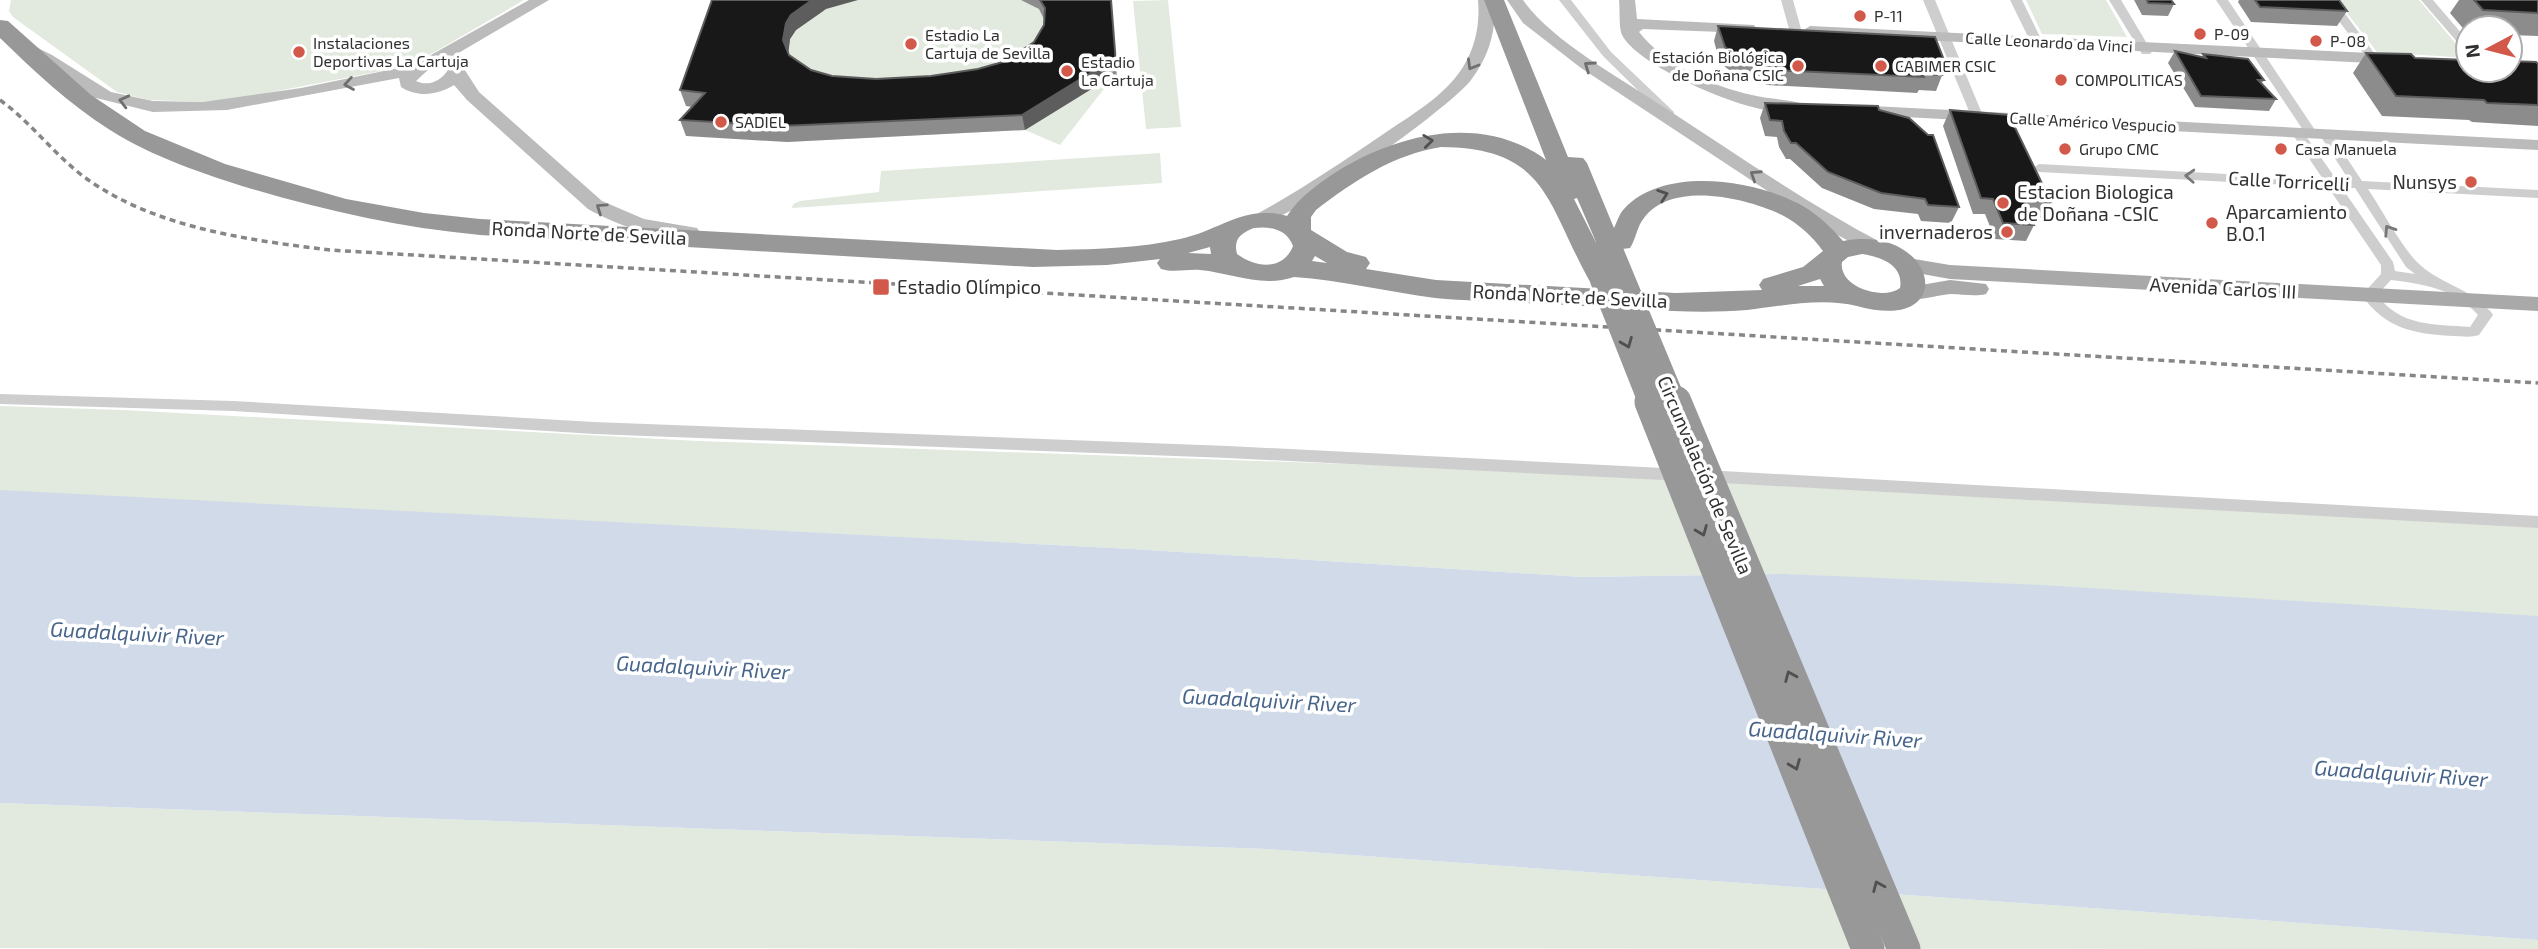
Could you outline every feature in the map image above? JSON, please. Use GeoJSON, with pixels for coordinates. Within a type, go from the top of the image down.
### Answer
{"type":"FeatureCollection","features":[{"type":"Feature","properties":{"kind":"highway","name":"Circunvalación de Sevilla"},"geometry":{"type":"LineString","coordinates":[[1494,0],[1601,244]]}},
{"type":"Feature","properties":{"kind":"highway","name":"Circunvalación de Sevilla"},"geometry":{"type":"LineString","coordinates":[[1508,0],[1868,949]]}},
{"type":"Feature","properties":{"kind":"highway","name":"Ronda Norte de Sevilla"},"geometry":{"type":"LineString","coordinates":[[0,26],[10,48],[65,110],[120,144],[201,180],[325,210],[396,232],[475,239],[1038,271],[1116,269],[1195,261],[1232,265],[1254,274],[1279,272],[1290,268],[1436,289],[1596,298],[1730,301],[1805,294],[1852,296],[1880,303],[1904,299],[1912,293]]}},
{"type":"Feature","properties":{"kind":"highway"},"geometry":{"type":"LineString","coordinates":[[1290,268],[1304,254],[1299,217],[1307,205],[1386,154],[1416,142],[1461,139],[1508,150],[1544,171],[1562,200],[1601,244],[1623,231],[1631,215],[1647,201],[1680,190],[1713,187],[1738,191],[1773,202],[1821,230],[1832,255],[1827,269],[1830,279],[1852,296]]}},
{"type":"Feature","properties":{"kind":"highway","name":"Ronda Norte de Sevilla"},"geometry":{"type":"LineString","coordinates":[[325,210],[437,223],[1057,258],[1175,250],[1195,246],[1227,233],[1239,224],[1262,219],[1275,220],[1338,258],[1419,274],[1666,288],[1764,286],[1791,282],[1812,273],[1832,255],[1848,247],[1877,248]]}},
{"type":"Feature","properties":{"kind":"highway"},"geometry":{"type":"LineString","coordinates":[[1227,233],[1222,250],[1232,265]]}},
{"type":"Feature","properties":{"kind":"highway"},"geometry":{"type":"LineString","coordinates":[[1877,248],[1908,265],[1915,275],[1916,284],[1912,293]]}},
{"type":"Feature","properties":{"kind":"highway","name":"Circunvalación de Sevilla"},"geometry":{"type":"LineString","coordinates":[[1616,286],[1904,949]]}},
{"type":"Feature","properties":{"kind":"main road","name":"Avenida Carlos III"},"geometry":{"type":"LineString","coordinates":[[1908,265],[1950,272],[2481,308],[2538,318]]}},
{"type":"Feature","properties":{"kind":"main road","name":"Avenida Carlos III"},"geometry":{"type":"LineString","coordinates":[[1912,293],[1950,287],[2373,302]]}},
{"type":"Feature","properties":{"kind":"main road","name":"Avenida Carlos III"},"geometry":{"type":"LineString","coordinates":[[2481,308],[2538,304]]}},
{"type":"Feature","properties":{"kind":"street"},"geometry":{"type":"LineString","coordinates":[[541,0],[422,66],[407,78],[407,83],[421,89],[445,83],[471,48],[556,0]]}},
{"type":"Feature","properties":{"kind":"street"},"geometry":{"type":"LineString","coordinates":[[1262,219],[1347,167],[1453,91],[1478,56],[1485,37],[1486,0]]}},
{"type":"Feature","properties":{"kind":"street"},"geometry":{"type":"LineString","coordinates":[[1515,0],[1529,20],[1546,34],[1687,131],[1829,223],[1877,248]]}},
{"type":"Feature","properties":{"kind":"street"},"geometry":{"type":"LineString","coordinates":[[1565,0],[1607,54],[1687,131]]}},
{"type":"Feature","properties":{"kind":"street"},"geometry":{"type":"LineString","coordinates":[[1629,0],[1637,31]]}},
{"type":"Feature","properties":{"kind":"street"},"geometry":{"type":"LineString","coordinates":[[1782,32],[1787,0]]}},
{"type":"Feature","properties":{"kind":"street"},"geometry":{"type":"LineString","coordinates":[[1928,0],[1977,116]]}},
{"type":"Feature","properties":{"kind":"street"},"geometry":{"type":"LineString","coordinates":[[2016,0],[2038,44]]}},
{"type":"Feature","properties":{"kind":"street"},"geometry":{"type":"LineString","coordinates":[[2115,0],[2144,50]]}},
{"type":"Feature","properties":{"kind":"street"},"geometry":{"type":"LineString","coordinates":[[2222,0],[2311,133],[2358,184],[2411,264],[2481,308]]}},
{"type":"Feature","properties":{"kind":"street"},"geometry":{"type":"LineString","coordinates":[[2329,0],[2375,61]]}},
{"type":"Feature","properties":{"kind":"street"},"geometry":{"type":"LineString","coordinates":[[2427,0],[2454,32]]}},
{"type":"Feature","properties":{"kind":"street","name":"Calle Leonardo da Vinci"},"geometry":{"type":"LineString","coordinates":[[1637,31],[1782,32],[2408,62]]}},
{"type":"Feature","properties":{"kind":"street","name":"Calle Américo Vespucio"},"geometry":{"type":"LineString","coordinates":[[1637,31],[1658,59],[1687,78],[1715,90],[1769,104],[2538,145]]}},
{"type":"Feature","properties":{"kind":"street"},"geometry":{"type":"LineString","coordinates":[[10,48],[58,65],[93,92],[137,104],[169,107],[201,107],[260,100],[384,78],[422,66],[447,63],[456,70],[461,82],[473,96],[595,205],[611,215],[664,230],[811,246]]}},
{"type":"Feature","properties":{"kind":"street"},"geometry":{"type":"LineString","coordinates":[[2311,133],[2332,183],[2388,265],[2388,275],[2373,302]]}},
{"type":"Feature","properties":{"kind":"street","name":"Calle Torricelli"},"geometry":{"type":"LineString","coordinates":[[2039,168],[2538,194]]}},
{"type":"Feature","properties":{"kind":"street"},"geometry":{"type":"LineString","coordinates":[[2388,275],[2433,280]]}},
{"type":"Feature","properties":{"kind":"street"},"geometry":{"type":"LineString","coordinates":[[0,399],[233,406],[594,428],[1228,452],[1936,487],[2538,522]]}},
{"type":"Feature","properties":{"kind":"shaded area","name":"Instalaciones Deportivas La Cartuja"},"geometry":{"type":"Polygon","coordinates":[[[11,0],[524,0],[433,53],[392,69],[206,102],[149,100],[117,92],[13,17],[9,11],[11,0]]]}},
{"type":"Feature","properties":{"kind":"shaded area","name":"Estadio La Cartuja de Sevilla"},"geometry":{"type":"Polygon","coordinates":[[[731,0],[1111,0],[1118,84],[1107,85],[1060,145],[1025,130],[787,142],[731,0]]]}},
{"type":"Feature","properties":{"kind":"shaded area"},"geometry":{"type":"Polygon","coordinates":[[[1168,0],[1181,127],[1146,129],[1133,1],[1168,0]]]}},
{"type":"Feature","properties":{"kind":"shaded area"},"geometry":{"type":"Polygon","coordinates":[[[2026,0],[2106,0],[2127,37],[2042,34],[2026,0]]]}},
{"type":"Feature","properties":{"kind":"shaded area"},"geometry":{"type":"Polygon","coordinates":[[[2337,0],[2419,0],[2454,41],[2454,57],[2377,52],[2337,0]]]}},
{"type":"Feature","properties":{"kind":"shaded area"},"geometry":{"type":"Polygon","coordinates":[[[1160,153],[1162,183],[792,208],[793,204],[800,201],[879,192],[881,171],[1160,153]]]}},
{"type":"Feature","properties":{"kind":"shaded area"},"geometry":{"type":"Polygon","coordinates":[[[0,406],[123,410],[698,441],[1738,478],[2538,522],[2538,618],[1786,574],[1583,577],[1132,549],[0,491],[0,406]]]}},
{"type":"Feature","properties":{"kind":"shaded area"},"geometry":{"type":"Polygon","coordinates":[[[0,803],[1266,849],[2538,940],[2538,949],[0,948],[0,803]]]}},
{"type":"Feature","properties":{"kind":"water","name":"Guadalquivir River"},"geometry":{"type":"Polygon","coordinates":[[[0,490],[1132,549],[1583,577],[1786,574],[2041,585],[2538,616],[2538,940],[1266,849],[0,803],[0,490]]]}},
{"type":"Feature","properties":{"kind":"building","name":"Estadio La Cartuja"},"geometry":{"type":"Polygon","coordinates":[[[712,0],[812,0],[791,15],[786,23],[783,40],[789,55],[811,70],[832,76],[876,79],[931,76],[978,69],[1006,61],[1034,42],[1044,25],[1045,8],[1040,0],[1111,0],[1116,64],[1105,64],[1022,115],[782,126],[680,120],[705,93],[680,90],[712,0]]]}},
{"type":"Feature","properties":{"kind":"building"},"geometry":{"type":"Polygon","coordinates":[[[2147,0],[2171,0],[2174,4],[2148,3],[2147,0]]]}},
{"type":"Feature","properties":{"kind":"building"},"geometry":{"type":"Polygon","coordinates":[[[2255,0],[2339,0],[2347,11],[2260,7],[2255,0]]]}},
{"type":"Feature","properties":{"kind":"building"},"geometry":{"type":"Polygon","coordinates":[[[2474,0],[2538,0],[2538,13],[2483,10],[2474,0]]]}},
{"type":"Feature","properties":{"kind":"building"},"geometry":{"type":"Polygon","coordinates":[[[1718,26],[1935,37],[1946,65],[1938,64],[1942,75],[1923,74],[1924,77],[1772,70],[1741,60],[1725,47],[1718,26]]]}},
{"type":"Feature","properties":{"kind":"building"},"geometry":{"type":"Polygon","coordinates":[[[2175,51],[2206,58],[2203,54],[2248,59],[2264,80],[2258,80],[2276,99],[2201,96],[2175,51]]]}},
{"type":"Feature","properties":{"kind":"building"},"geometry":{"type":"Polygon","coordinates":[[[2366,53],[2411,54],[2415,58],[2454,59],[2454,84],[2524,84],[2524,62],[2538,64],[2538,105],[2396,96],[2366,53]]]}},
{"type":"Feature","properties":{"kind":"building"},"geometry":{"type":"Polygon","coordinates":[[[1765,103],[1878,106],[1879,110],[1909,118],[1928,135],[1933,135],[1959,207],[1928,205],[1925,199],[1881,193],[1828,172],[1796,143],[1791,143],[1782,121],[1770,120],[1765,103]]]}},
{"type":"Feature","properties":{"kind":"building"},"geometry":{"type":"Polygon","coordinates":[[[1950,110],[2009,115],[2051,202],[2024,200],[2034,225],[2003,223],[1993,199],[1981,198],[1950,110]]]}},
{"type":"Feature","properties":{"kind":"railway"},"geometry":{"type":"LineString","coordinates":[[0,100],[64,160],[114,196],[143,209],[204,229],[267,242],[330,250],[2538,383]]}},
{"type":"Feature","properties":{"kind":"place","name":"P-11"},"geometry":{"type":"Point","coordinates":[1860,16]}},
{"type":"Feature","properties":{"kind":"place","name":"P-09"},"geometry":{"type":"Point","coordinates":[2200,34]}},
{"type":"Feature","properties":{"kind":"place","name":"P-08"},"geometry":{"type":"Point","coordinates":[2316,41]}},
{"type":"Feature","properties":{"kind":"place","name":"Estadio La Cartuja de Sevilla"},"geometry":{"type":"Point","coordinates":[911,44]}},
{"type":"Feature","properties":{"kind":"place","name":"Instalaciones Deportivas La Cartuja"},"geometry":{"type":"Point","coordinates":[299,52]}},
{"type":"Feature","properties":{"kind":"place","name":"Estación Biológica de Doñana CSIC"},"geometry":{"type":"Point","coordinates":[1798,66]}},
{"type":"Feature","properties":{"kind":"place","name":"CABIMER CSIC"},"geometry":{"type":"Point","coordinates":[1881,66]}},
{"type":"Feature","properties":{"kind":"place","name":"Estadio La Cartuja"},"geometry":{"type":"Point","coordinates":[1067,71]}},
{"type":"Feature","properties":{"kind":"place","name":"COMPOLITICAS"},"geometry":{"type":"Point","coordinates":[2061,80]}},
{"type":"Feature","properties":{"kind":"place","name":"SADIEL"},"geometry":{"type":"Point","coordinates":[721,122]}},
{"type":"Feature","properties":{"kind":"place","name":"Grupo CMC"},"geometry":{"type":"Point","coordinates":[2065,149]}},
{"type":"Feature","properties":{"kind":"place","name":"Casa Manuela"},"geometry":{"type":"Point","coordinates":[2281,149]}},
{"type":"Feature","properties":{"kind":"place","name":"Nunsys"},"geometry":{"type":"Point","coordinates":[2471,182]}},
{"type":"Feature","properties":{"kind":"place","name":"Estacion Biologica de Doñana -CSIC"},"geometry":{"type":"Point","coordinates":[2003,203]}},
{"type":"Feature","properties":{"kind":"place","name":"Aparcamiento B.O.1"},"geometry":{"type":"Point","coordinates":[2212,223]}},
{"type":"Feature","properties":{"kind":"place","name":"invernaderos"},"geometry":{"type":"Point","coordinates":[2007,232]}},
{"type":"Feature","properties":{"kind":"place","name":"Estadio Olímpico"},"geometry":{"type":"Point","coordinates":[881,287]}}]}
